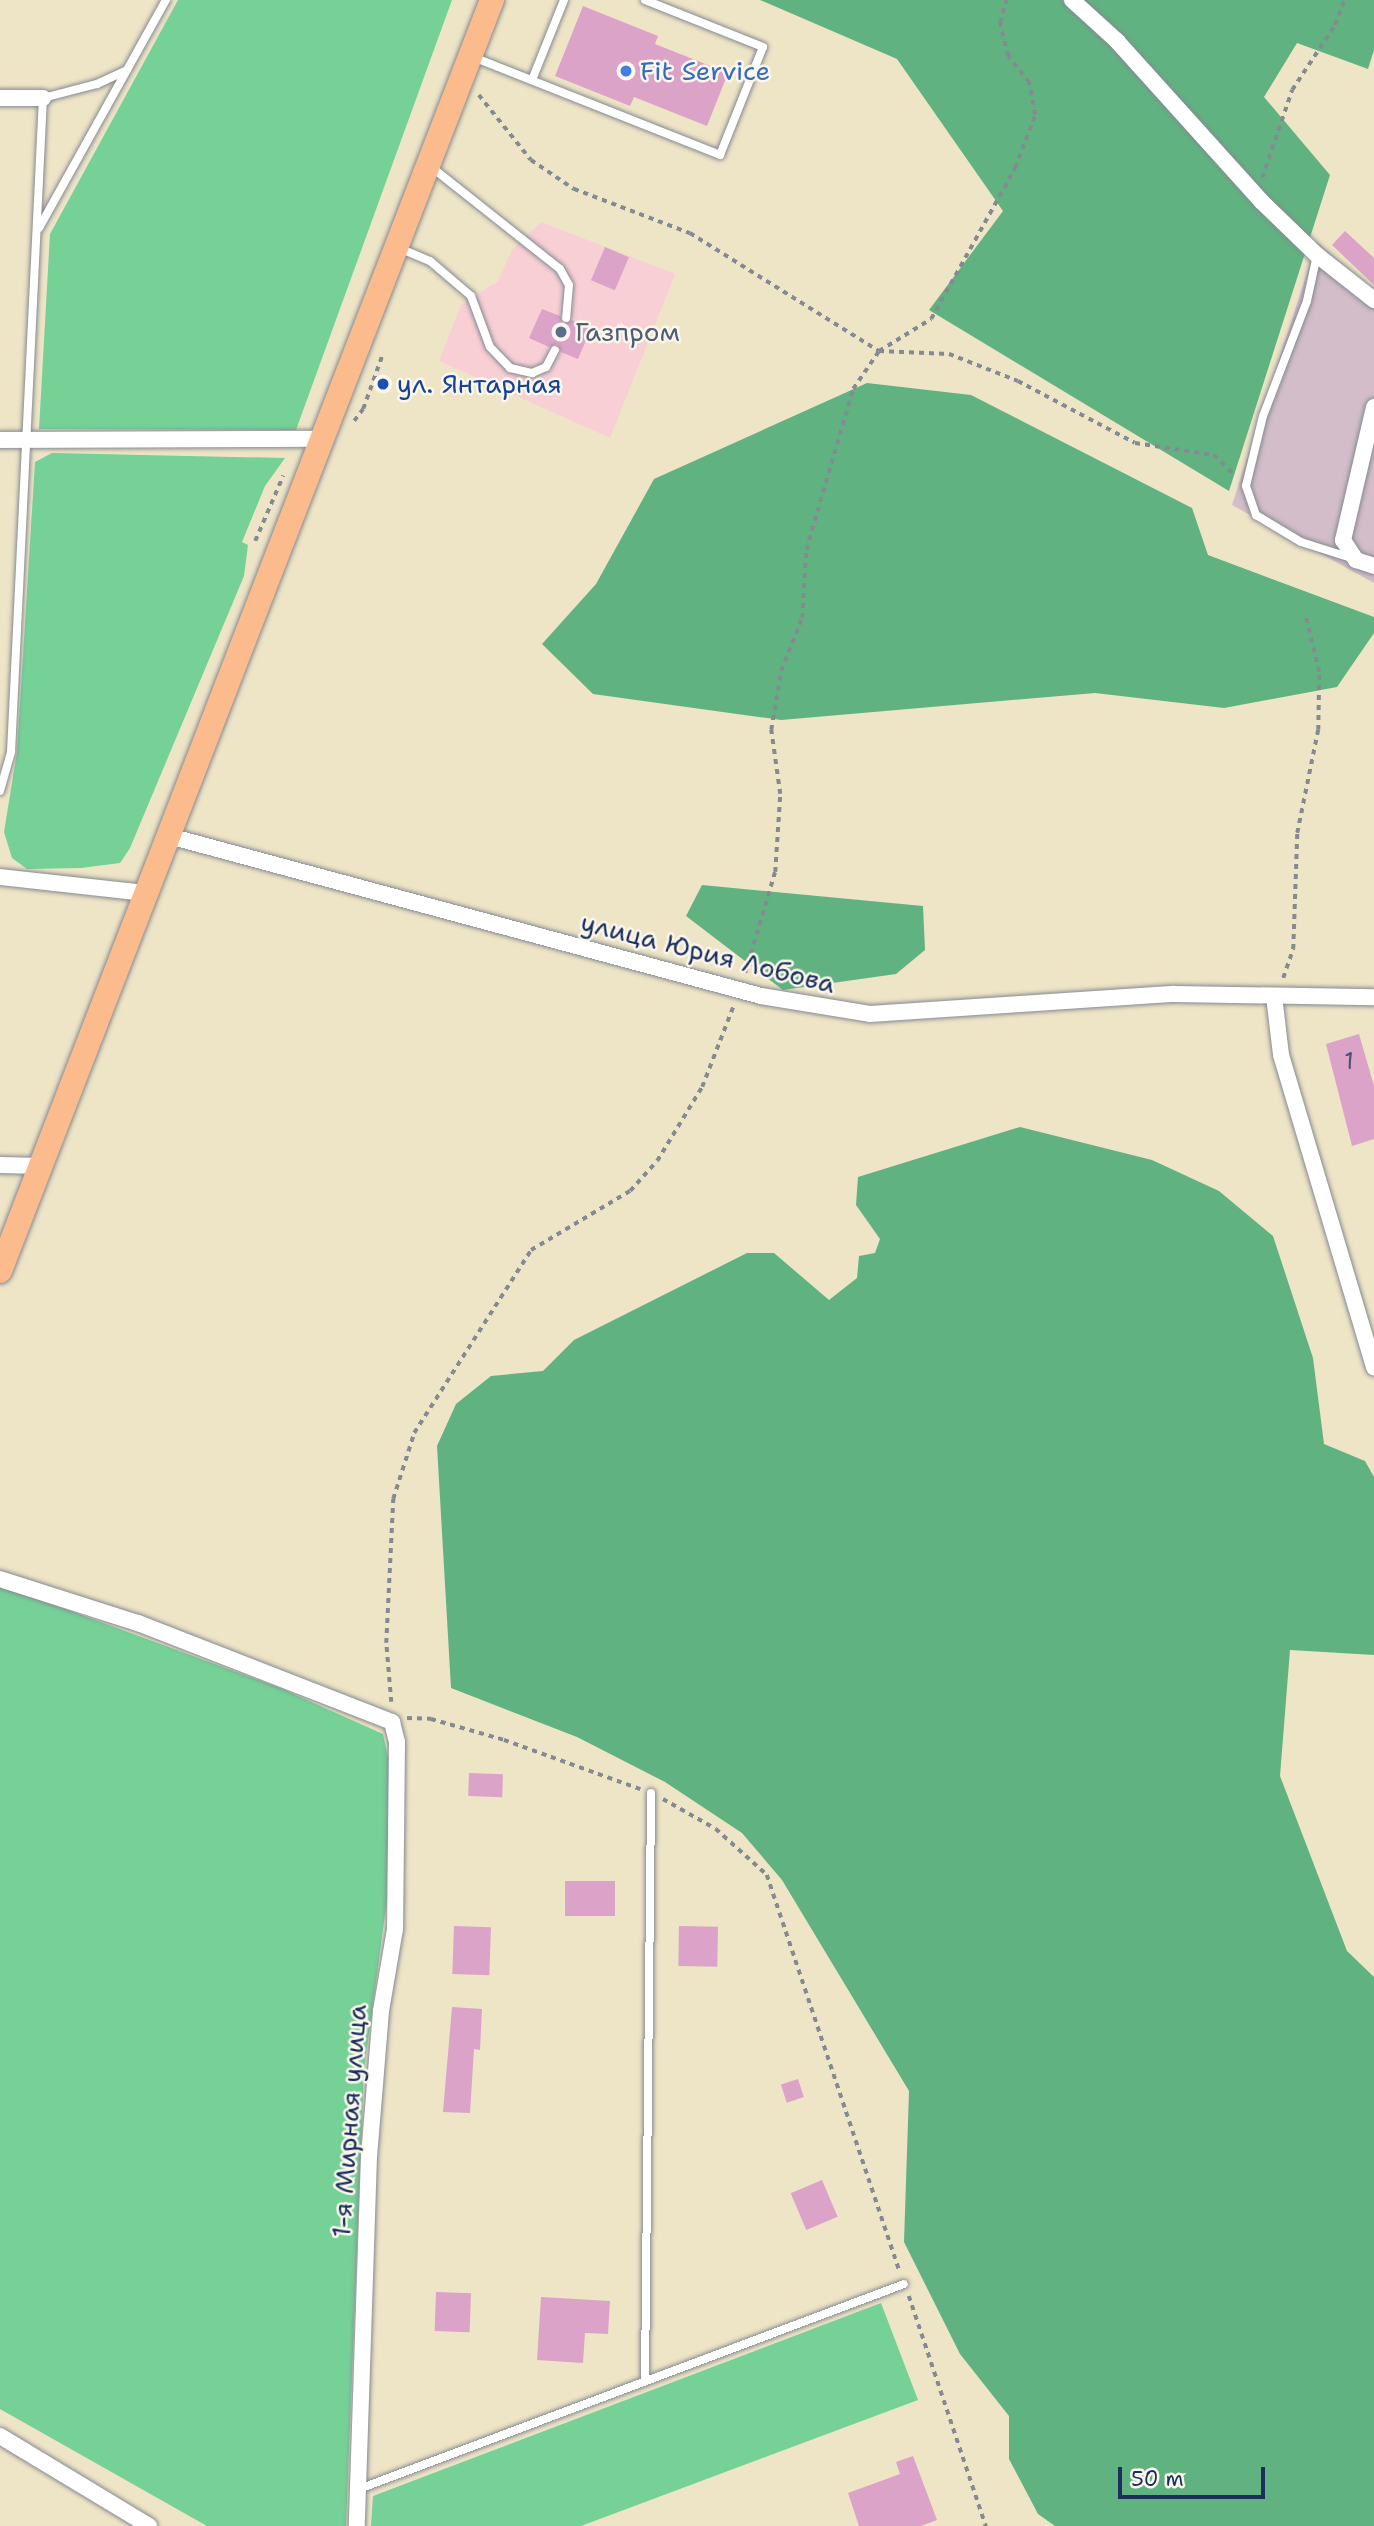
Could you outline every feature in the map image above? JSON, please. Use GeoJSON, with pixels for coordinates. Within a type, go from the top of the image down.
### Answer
{"type":"FeatureCollection","features":[{"type":"Feature","properties":{"kind":"main road"},"geometry":{"type":"LineString","coordinates":[[0,1271],[492,0]]}},
{"type":"Feature","properties":{"kind":"street"},"geometry":{"type":"LineString","coordinates":[[1072,0],[1117,41],[1257,196],[1317,255],[1374,300]]}},
{"type":"Feature","properties":{"kind":"street"},"geometry":{"type":"LineString","coordinates":[[0,98],[43,98]]}},
{"type":"Feature","properties":{"kind":"street"},"geometry":{"type":"LineString","coordinates":[[1374,407],[1343,540],[1356,560],[1374,566]]}},
{"type":"Feature","properties":{"kind":"street"},"geometry":{"type":"LineString","coordinates":[[0,440],[322,439]]}},
{"type":"Feature","properties":{"kind":"street","name":"улица Юрия Лобова"},"geometry":{"type":"LineString","coordinates":[[169,836],[739,990],[870,1014],[1174,994],[1374,997]]}},
{"type":"Feature","properties":{"kind":"street"},"geometry":{"type":"LineString","coordinates":[[3,873],[146,893]]}},
{"type":"Feature","properties":{"kind":"street"},"geometry":{"type":"LineString","coordinates":[[1274,996],[1281,1055],[1374,1367]]}},
{"type":"Feature","properties":{"kind":"street"},"geometry":{"type":"LineString","coordinates":[[0,1165],[41,1166]]}},
{"type":"Feature","properties":{"kind":"street"},"geometry":{"type":"LineString","coordinates":[[0,1579],[138,1623],[392,1722]]}},
{"type":"Feature","properties":{"kind":"street","name":"1-я Мирная улица"},"geometry":{"type":"LineString","coordinates":[[357,2526],[369,2156],[381,2011],[396,1929],[397,1742],[392,1722]]}},
{"type":"Feature","properties":{"kind":"street"},"geometry":{"type":"LineString","coordinates":[[0,2436],[149,2526]]}},
{"type":"Feature","properties":{"kind":"lane"},"geometry":{"type":"LineString","coordinates":[[38,231],[166,0]]}},
{"type":"Feature","properties":{"kind":"lane"},"geometry":{"type":"LineString","coordinates":[[532,80],[564,0]]}},
{"type":"Feature","properties":{"kind":"lane"},"geometry":{"type":"LineString","coordinates":[[468,64],[532,80],[720,155],[763,47],[645,0]]}},
{"type":"Feature","properties":{"kind":"lane"},"geometry":{"type":"LineString","coordinates":[[0,791],[11,752],[29,438],[43,98],[97,84],[127,70]]}},
{"type":"Feature","properties":{"kind":"lane"},"geometry":{"type":"LineString","coordinates":[[428,165],[560,269],[569,285],[566,318]]}},
{"type":"Feature","properties":{"kind":"lane"},"geometry":{"type":"LineString","coordinates":[[396,247],[430,261],[471,296],[490,347],[510,368],[532,373],[546,367],[555,350]]}},
{"type":"Feature","properties":{"kind":"lane"},"geometry":{"type":"LineString","coordinates":[[1317,255],[1307,301],[1264,416],[1246,485],[1256,515],[1301,542],[1356,560]]}},
{"type":"Feature","properties":{"kind":"lane"},"geometry":{"type":"LineString","coordinates":[[645,2380],[651,1793]]}},
{"type":"Feature","properties":{"kind":"lane"},"geometry":{"type":"LineString","coordinates":[[359,2489],[904,2284]]}},
{"type":"Feature","properties":{"kind":"path"},"geometry":{"type":"LineString","coordinates":[[986,2526],[767,1875],[716,1829],[651,1793],[431,1719],[392,1722],[386,1643],[393,1499],[414,1433],[531,1250],[629,1191],[657,1161],[702,1087],[739,990],[775,872],[780,794],[771,730],[781,671],[802,618],[806,550],[853,389],[879,351],[931,319],[1015,168],[1035,115],[1028,83],[1008,56],[1000,23],[1006,0]]}},
{"type":"Feature","properties":{"kind":"path"},"geometry":{"type":"LineString","coordinates":[[1257,196],[1292,90],[1335,25],[1344,0]]}},
{"type":"Feature","properties":{"kind":"path"},"geometry":{"type":"LineString","coordinates":[[468,64],[486,108],[531,160],[574,189],[690,233],[879,351],[949,354],[1018,382],[1135,443],[1214,455],[1246,485]]}},
{"type":"Feature","properties":{"kind":"path"},"geometry":{"type":"LineString","coordinates":[[255,541],[286,471]]}},
{"type":"Feature","properties":{"kind":"path"},"geometry":{"type":"LineString","coordinates":[[1274,996],[1293,949],[1297,833],[1318,730],[1319,672],[1305,614]]}},
{"type":"Feature","properties":{"kind":"shaded area"},"geometry":{"type":"Polygon","coordinates":[[[541,222],[675,274],[610,438],[439,361],[461,305],[498,281],[512,250],[541,222]]]}},
{"type":"Feature","properties":{"kind":"shaded area"},"geometry":{"type":"Polygon","coordinates":[[[1317,242],[1374,292],[1374,583],[1232,505],[1317,242]]]}},
{"type":"Feature","properties":{"kind":"green space"},"geometry":{"type":"Polygon","coordinates":[[[178,0],[452,0],[296,430],[39,429],[50,234],[178,0]]]}},
{"type":"Feature","properties":{"kind":"green space"},"geometry":{"type":"Polygon","coordinates":[[[760,0],[1374,0],[1374,50],[1368,69],[1297,43],[1264,97],[1330,175],[1229,491],[929,310],[1003,211],[897,59],[760,0]]]}},
{"type":"Feature","properties":{"kind":"green space"},"geometry":{"type":"Polygon","coordinates":[[[867,383],[971,395],[1192,508],[1208,555],[1374,617],[1374,633],[1337,687],[1224,708],[1095,693],[781,720],[593,694],[542,644],[596,584],[654,479],[867,383]]]}},
{"type":"Feature","properties":{"kind":"green space"},"geometry":{"type":"Polygon","coordinates":[[[52,453],[285,458],[265,486],[242,542],[248,545],[244,576],[130,848],[120,863],[81,868],[27,869],[12,858],[4,832],[17,752],[35,462],[52,453]]]}},
{"type":"Feature","properties":{"kind":"green space"},"geometry":{"type":"Polygon","coordinates":[[[702,885],[923,906],[925,950],[896,974],[783,990],[686,916],[702,885]]]}},
{"type":"Feature","properties":{"kind":"green space"},"geometry":{"type":"Polygon","coordinates":[[[1020,1127],[1152,1160],[1219,1191],[1273,1236],[1313,1358],[1324,1444],[1365,1461],[1374,1477],[1374,1655],[1290,1650],[1280,1776],[1347,1951],[1374,1977],[1374,2526],[1055,2526],[1038,2514],[1009,2459],[1009,2416],[960,2354],[904,2242],[909,2091],[782,1880],[742,1833],[665,1782],[577,1737],[451,1688],[437,1446],[456,1404],[491,1376],[543,1371],[574,1340],[747,1253],[774,1253],[829,1300],[857,1278],[859,1256],[875,1253],[880,1239],[856,1205],[858,1177],[1020,1127]]]}},
{"type":"Feature","properties":{"kind":"green space"},"geometry":{"type":"Polygon","coordinates":[[[0,1585],[280,1688],[383,1734],[389,1762],[387,1900],[364,2070],[346,2526],[207,2526],[0,2409],[0,1585]]]}},
{"type":"Feature","properties":{"kind":"green space"},"geometry":{"type":"Polygon","coordinates":[[[881,2303],[918,2400],[581,2526],[371,2526],[373,2496],[881,2303]]]}},
{"type":"Feature","properties":{"kind":"building"},"geometry":{"type":"Polygon","coordinates":[[[583,6],[658,36],[655,44],[728,73],[707,126],[634,97],[630,106],[555,76],[583,6]]]}},
{"type":"Feature","properties":{"kind":"building"},"geometry":{"type":"Polygon","coordinates":[[[1345,231],[1374,258],[1374,285],[1332,245],[1345,231]]]}},
{"type":"Feature","properties":{"kind":"building"},"geometry":{"type":"Polygon","coordinates":[[[605,247],[629,257],[615,290],[591,280],[605,247]]]}},
{"type":"Feature","properties":{"kind":"building"},"geometry":{"type":"Polygon","coordinates":[[[542,309],[560,316],[563,324],[572,320],[591,328],[578,359],[561,352],[557,344],[549,347],[529,338],[542,309]]]}},
{"type":"Feature","properties":{"kind":"building"},"geometry":{"type":"Polygon","coordinates":[[[1359,1034],[1374,1086],[1374,1139],[1352,1146],[1326,1044],[1359,1034]]]}},
{"type":"Feature","properties":{"kind":"building"},"geometry":{"type":"Polygon","coordinates":[[[469,1773],[503,1774],[502,1797],[468,1796],[469,1773]]]}},
{"type":"Feature","properties":{"kind":"building"},"geometry":{"type":"Polygon","coordinates":[[[565,1881],[615,1881],[615,1916],[565,1916],[565,1881]]]}},
{"type":"Feature","properties":{"kind":"building"},"geometry":{"type":"Polygon","coordinates":[[[454,1926],[491,1927],[489,1975],[452,1974],[454,1926]]]}},
{"type":"Feature","properties":{"kind":"building"},"geometry":{"type":"Polygon","coordinates":[[[679,1926],[718,1927],[717,1967],[678,1966],[679,1926]]]}},
{"type":"Feature","properties":{"kind":"building"},"geometry":{"type":"Polygon","coordinates":[[[452,2007],[482,2009],[480,2050],[474,2049],[470,2113],[443,2112],[452,2007]]]}},
{"type":"Feature","properties":{"kind":"building"},"geometry":{"type":"Polygon","coordinates":[[[798,2079],[804,2097],[787,2103],[781,2085],[798,2079]]]}},
{"type":"Feature","properties":{"kind":"building"},"geometry":{"type":"Polygon","coordinates":[[[822,2180],[838,2217],[806,2230],[791,2193],[822,2180]]]}},
{"type":"Feature","properties":{"kind":"building"},"geometry":{"type":"Polygon","coordinates":[[[436,2292],[471,2293],[470,2332],[435,2331],[436,2292]]]}},
{"type":"Feature","properties":{"kind":"building"},"geometry":{"type":"Polygon","coordinates":[[[541,2297],[610,2301],[608,2334],[585,2333],[583,2363],[537,2360],[541,2297]]]}},
{"type":"Feature","properties":{"kind":"building"},"geometry":{"type":"Polygon","coordinates":[[[913,2456],[937,2520],[921,2526],[859,2526],[848,2493],[900,2474],[896,2462],[913,2456]]]}},
{"type":"Feature","properties":{"kind":"place","name":"Fit Service"},"geometry":{"type":"Point","coordinates":[626,71]}},
{"type":"Feature","properties":{"kind":"place","name":"Газпром"},"geometry":{"type":"Point","coordinates":[561,332]}},
{"type":"Feature","properties":{"kind":"place","name":"ул. Янтарная"},"geometry":{"type":"Point","coordinates":[383,384]}}]}
